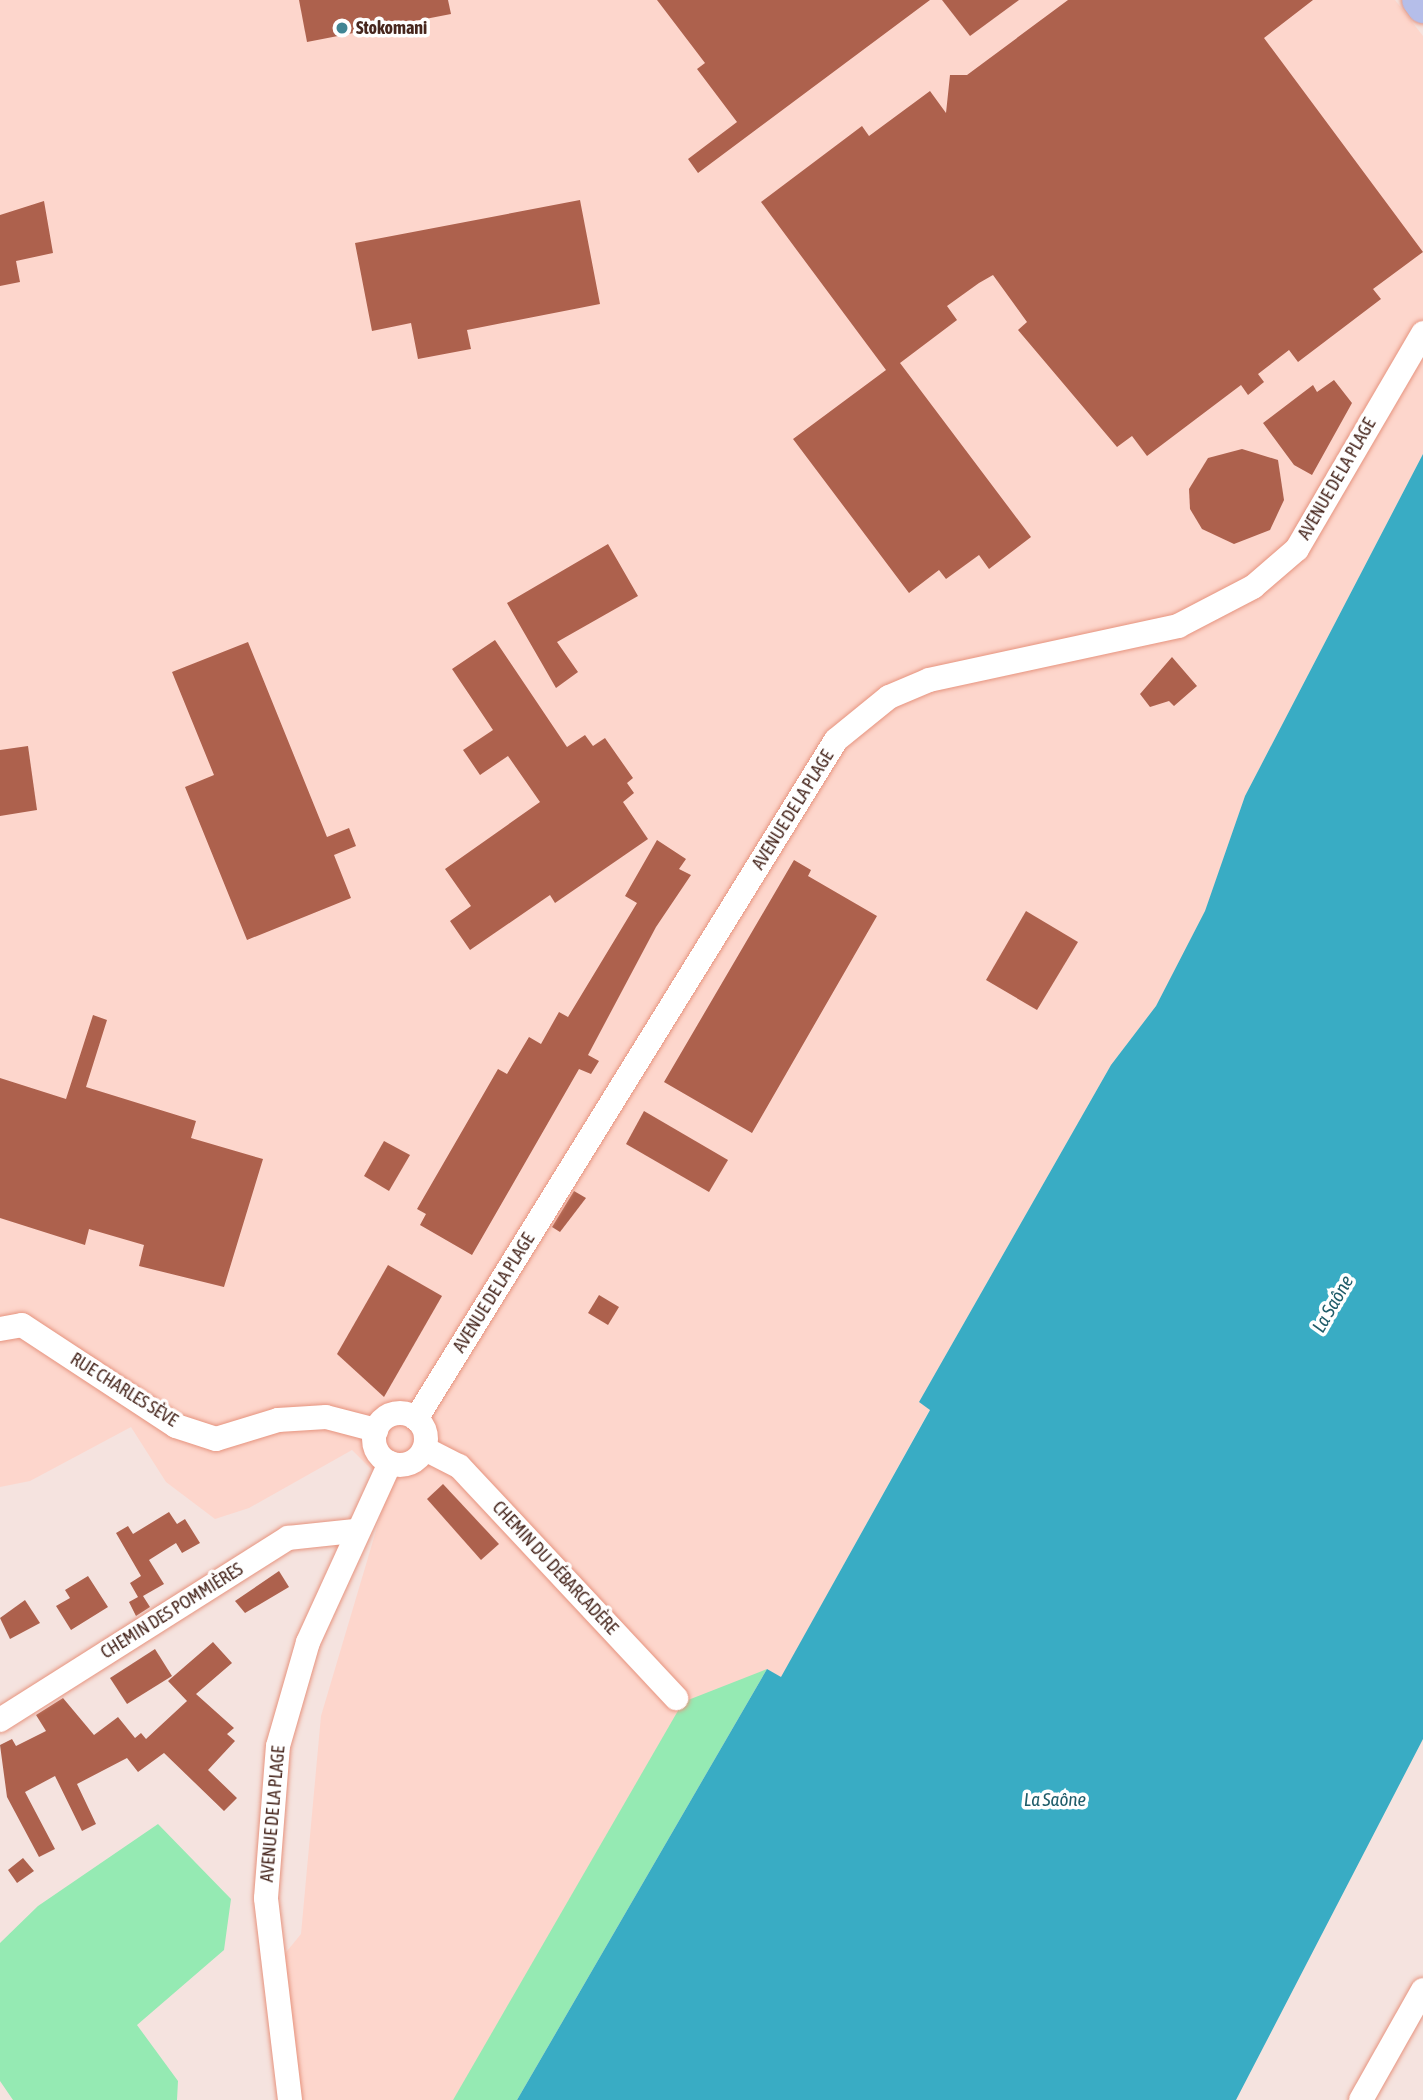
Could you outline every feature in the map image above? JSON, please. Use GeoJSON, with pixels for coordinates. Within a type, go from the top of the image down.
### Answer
{"type":"FeatureCollection","features":[{"type":"Feature","properties":{"kind":"main road"},"geometry":{"type":"LineString","coordinates":[[1418,0],[1423,6]]}},
{"type":"Feature","properties":{"kind":"street","name":"AVENUE DE LA PLAGE"},"geometry":{"type":"LineString","coordinates":[[416,1419],[836,740],[889,697],[929,680],[1178,626],[1253,587],[1297,549],[1423,333]]}},
{"type":"Feature","properties":{"kind":"street","name":"RUE CHARLES SÈVE"},"geometry":{"type":"LineString","coordinates":[[0,1329],[22,1325],[176,1426],[216,1439],[278,1420],[326,1417],[376,1430]]}},
{"type":"Feature","properties":{"kind":"street"},"geometry":{"type":"LineString","coordinates":[[398,1413],[416,1419],[426,1432],[425,1449],[414,1462],[390,1463],[376,1450],[376,1430],[398,1413]]}},
{"type":"Feature","properties":{"kind":"street","name":"CHEMIN DU DÉBARCADÈRE"},"geometry":{"type":"LineString","coordinates":[[425,1449],[459,1466],[676,1698]]}},
{"type":"Feature","properties":{"kind":"street","name":"AVENUE DE LA PLAGE"},"geometry":{"type":"LineString","coordinates":[[290,2100],[266,1898],[278,1746],[308,1642],[353,1531],[390,1463]]}},
{"type":"Feature","properties":{"kind":"street","name":"CHEMIN DES POMMIÈRES"},"geometry":{"type":"LineString","coordinates":[[0,1720],[288,1538],[353,1531]]}},
{"type":"Feature","properties":{"kind":"street"},"geometry":{"type":"LineString","coordinates":[[1361,2100],[1423,1990]]}},
{"type":"Feature","properties":{"kind":"shaded area"},"geometry":{"type":"Polygon","coordinates":[[[0,0],[1395,0],[1423,36],[1423,454],[1245,796],[1205,912],[1156,1006],[1111,1065],[919,1402],[930,1409],[781,1678],[767,1669],[453,2100],[300,2100],[283,1956],[301,1934],[321,1716],[389,1487],[352,1450],[249,1508],[215,1519],[166,1482],[131,1427],[30,1481],[0,1487],[0,0]]]}},
{"type":"Feature","properties":{"kind":"green space"},"geometry":{"type":"Polygon","coordinates":[[[767,1669],[517,2100],[453,2100],[683,1702],[767,1669]]]}},
{"type":"Feature","properties":{"kind":"green space"},"geometry":{"type":"Polygon","coordinates":[[[158,1824],[231,1899],[224,1950],[137,2025],[178,2081],[177,2100],[13,2100],[0,2081],[0,1943],[38,1906],[158,1824]]]}},
{"type":"Feature","properties":{"kind":"water","name":"La Saône"},"geometry":{"type":"Polygon","coordinates":[[[1423,454],[1423,1739],[1236,2100],[517,2100],[767,1669],[781,1677],[930,1410],[919,1402],[1111,1065],[1156,1006],[1205,911],[1245,796],[1423,454]]]}},
{"type":"Feature","properties":{"kind":"building","name":"Stokomani"},"geometry":{"type":"Polygon","coordinates":[[[299,0],[448,0],[451,14],[307,42],[299,0]]]}},
{"type":"Feature","properties":{"kind":"building"},"geometry":{"type":"Polygon","coordinates":[[[657,0],[930,0],[698,173],[688,159],[737,122],[697,69],[705,63],[657,0]]]}},
{"type":"Feature","properties":{"kind":"building"},"geometry":{"type":"Polygon","coordinates":[[[942,0],[1019,0],[970,36],[942,0]]]}},
{"type":"Feature","properties":{"kind":"building"},"geometry":{"type":"Polygon","coordinates":[[[1068,0],[1313,0],[1264,38],[1423,252],[1373,289],[1381,299],[1298,362],[1289,350],[1258,374],[1264,382],[1248,395],[1241,385],[1147,456],[1132,436],[1117,447],[1018,330],[1027,322],[993,275],[979,283],[947,306],[957,320],[900,363],[1031,537],[989,569],[979,555],[946,579],[939,570],[909,593],[793,439],[886,370],[761,202],[862,126],[869,136],[930,91],[946,113],[950,75],[967,75],[1068,0]]]}},
{"type":"Feature","properties":{"kind":"building"},"geometry":{"type":"Polygon","coordinates":[[[580,200],[600,304],[467,330],[471,349],[418,359],[411,323],[372,331],[355,243],[580,200]]]}},
{"type":"Feature","properties":{"kind":"building"},"geometry":{"type":"Polygon","coordinates":[[[44,201],[53,253],[16,261],[20,282],[0,286],[0,215],[44,201]]]}},
{"type":"Feature","properties":{"kind":"building"},"geometry":{"type":"Polygon","coordinates":[[[1334,380],[1352,403],[1312,475],[1294,465],[1263,423],[1313,385],[1317,392],[1334,380]]]}},
{"type":"Feature","properties":{"kind":"building"},"geometry":{"type":"Polygon","coordinates":[[[1242,449],[1278,460],[1284,500],[1270,530],[1234,544],[1202,529],[1190,509],[1189,489],[1208,458],[1242,449]]]}},
{"type":"Feature","properties":{"kind":"building"},"geometry":{"type":"Polygon","coordinates":[[[608,544],[638,596],[557,642],[578,672],[556,688],[507,603],[608,544]]]}},
{"type":"Feature","properties":{"kind":"building"},"geometry":{"type":"Polygon","coordinates":[[[495,640],[567,747],[585,735],[593,746],[605,738],[633,778],[627,783],[634,793],[623,802],[648,839],[555,903],[550,895],[470,950],[450,921],[471,906],[445,869],[540,802],[508,756],[480,775],[463,750],[493,730],[452,669],[495,640]]]}},
{"type":"Feature","properties":{"kind":"building"},"geometry":{"type":"Polygon","coordinates":[[[248,642],[327,837],[349,828],[356,846],[334,855],[351,898],[247,940],[185,787],[214,775],[172,672],[248,642]]]}},
{"type":"Feature","properties":{"kind":"building"},"geometry":{"type":"Polygon","coordinates":[[[1172,657],[1197,686],[1174,706],[1169,701],[1150,707],[1140,694],[1172,657]]]}},
{"type":"Feature","properties":{"kind":"building"},"geometry":{"type":"Polygon","coordinates":[[[28,746],[37,810],[0,816],[0,750],[28,746]]]}},
{"type":"Feature","properties":{"kind":"building"},"geometry":{"type":"Polygon","coordinates":[[[657,840],[686,859],[679,869],[691,875],[656,927],[588,1055],[599,1061],[591,1074],[579,1069],[472,1255],[420,1225],[426,1214],[417,1209],[498,1069],[507,1074],[529,1037],[541,1044],[559,1012],[568,1017],[637,903],[625,896],[657,840]]]}},
{"type":"Feature","properties":{"kind":"building"},"geometry":{"type":"Polygon","coordinates":[[[794,860],[811,870],[808,876],[877,916],[752,1133],[664,1082],[794,860]]]}},
{"type":"Feature","properties":{"kind":"building"},"geometry":{"type":"Polygon","coordinates":[[[1026,911],[1078,942],[1037,1010],[986,980],[1026,911]]]}},
{"type":"Feature","properties":{"kind":"building"},"geometry":{"type":"Polygon","coordinates":[[[93,1015],[107,1020],[86,1087],[196,1121],[191,1138],[263,1159],[224,1287],[139,1266],[144,1245],[89,1229],[85,1245],[0,1218],[0,1078],[66,1099],[93,1015]]]}},
{"type":"Feature","properties":{"kind":"building"},"geometry":{"type":"Polygon","coordinates":[[[644,1111],[728,1160],[709,1192],[626,1144],[644,1111]]]}},
{"type":"Feature","properties":{"kind":"building"},"geometry":{"type":"Polygon","coordinates":[[[384,1141],[410,1155],[389,1191],[364,1176],[384,1141]]]}},
{"type":"Feature","properties":{"kind":"building"},"geometry":{"type":"Polygon","coordinates":[[[574,1191],[586,1198],[560,1232],[552,1227],[574,1191]]]}},
{"type":"Feature","properties":{"kind":"building"},"geometry":{"type":"Polygon","coordinates":[[[388,1265],[442,1296],[384,1397],[337,1354],[388,1265]]]}},
{"type":"Feature","properties":{"kind":"building"},"geometry":{"type":"Polygon","coordinates":[[[599,1295],[619,1307],[608,1325],[588,1313],[599,1295]]]}},
{"type":"Feature","properties":{"kind":"building"},"geometry":{"type":"Polygon","coordinates":[[[443,1484],[499,1544],[481,1560],[427,1499],[443,1484]]]}},
{"type":"Feature","properties":{"kind":"building"},"geometry":{"type":"Polygon","coordinates":[[[169,1512],[177,1524],[185,1519],[200,1543],[182,1553],[176,1543],[149,1560],[164,1584],[143,1596],[150,1607],[136,1616],[129,1602],[138,1597],[130,1583],[141,1576],[116,1533],[128,1526],[133,1534],[169,1512]]]}},
{"type":"Feature","properties":{"kind":"building"},"geometry":{"type":"Polygon","coordinates":[[[279,1571],[289,1587],[245,1613],[235,1601],[279,1571]]]}},
{"type":"Feature","properties":{"kind":"building"},"geometry":{"type":"Polygon","coordinates":[[[88,1576],[108,1607],[71,1630],[56,1606],[70,1598],[65,1590],[88,1576]]]}},
{"type":"Feature","properties":{"kind":"building"},"geometry":{"type":"Polygon","coordinates":[[[25,1600],[40,1623],[10,1639],[0,1618],[25,1600]]]}},
{"type":"Feature","properties":{"kind":"building"},"geometry":{"type":"Polygon","coordinates":[[[213,1642],[232,1663],[196,1694],[234,1728],[227,1734],[235,1741],[208,1770],[237,1798],[224,1811],[164,1753],[138,1772],[127,1758],[77,1784],[96,1824],[82,1831],[55,1776],[25,1792],[55,1849],[39,1857],[7,1797],[0,1745],[12,1739],[16,1746],[46,1731],[36,1715],[63,1698],[94,1735],[118,1717],[135,1738],[141,1733],[146,1739],[187,1701],[168,1681],[213,1642]]]}},
{"type":"Feature","properties":{"kind":"building"},"geometry":{"type":"Polygon","coordinates":[[[155,1649],[172,1676],[127,1704],[110,1678],[155,1649]]]}},
{"type":"Feature","properties":{"kind":"building"},"geometry":{"type":"Polygon","coordinates":[[[23,1858],[34,1871],[17,1883],[8,1870],[23,1858]]]}},
{"type":"Feature","properties":{"kind":"place","name":"Stokomani"},"geometry":{"type":"Point","coordinates":[342,28]}}]}
